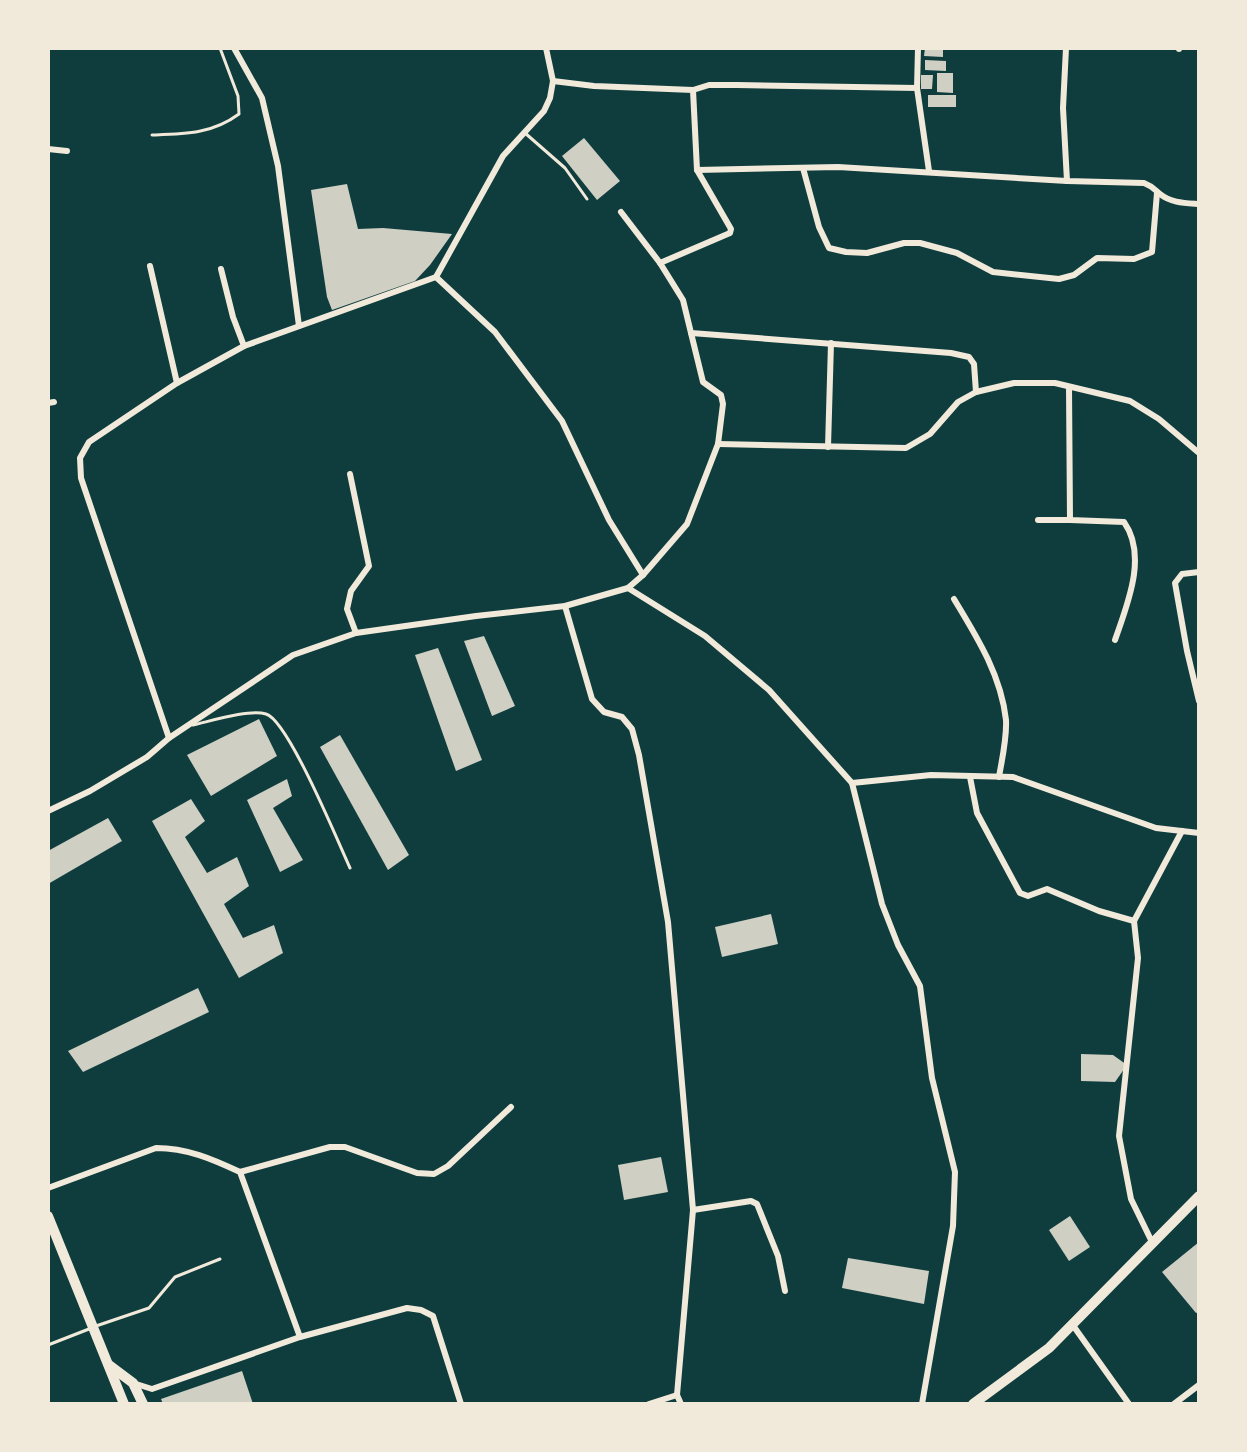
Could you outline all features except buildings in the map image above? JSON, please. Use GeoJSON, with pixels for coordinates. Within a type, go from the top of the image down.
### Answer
{"type":"FeatureCollection","features":[{"type":"Feature","properties":{"kind":"main road"},"geometry":{"type":"LineString","coordinates":[[973,1404],[1049,1348],[1199,1196]]}},
{"type":"Feature","properties":{"kind":"main road"},"geometry":{"type":"LineString","coordinates":[[48,1216],[124,1404]]}},
{"type":"Feature","properties":{"kind":"main road"},"geometry":{"type":"LineString","coordinates":[[106,1363],[135,1388],[143,1404]]}},
{"type":"Feature","properties":{"kind":"street"},"geometry":{"type":"LineString","coordinates":[[234,48],[262,98],[269,126],[278,166],[299,326]]}},
{"type":"Feature","properties":{"kind":"street"},"geometry":{"type":"LineString","coordinates":[[169,738],[81,478],[80,458],[89,442],[177,383],[244,346],[436,277],[503,156],[544,111],[553,81],[546,48]]}},
{"type":"Feature","properties":{"kind":"street"},"geometry":{"type":"LineString","coordinates":[[918,48],[917,88],[929,171]]}},
{"type":"Feature","properties":{"kind":"street"},"geometry":{"type":"LineString","coordinates":[[1066,48],[1063,108],[1067,181]]}},
{"type":"Feature","properties":{"kind":"street"},"geometry":{"type":"LineString","coordinates":[[553,81],[693,90],[709,85],[917,88]]}},
{"type":"Feature","properties":{"kind":"street"},"geometry":{"type":"LineString","coordinates":[[660,263],[730,233],[731,229],[697,170],[693,90]]}},
{"type":"Feature","properties":{"kind":"street"},"geometry":{"type":"LineString","coordinates":[[48,149],[67,151]]}},
{"type":"Feature","properties":{"kind":"street"},"geometry":{"type":"LineString","coordinates":[[803,168],[813,209],[829,248],[867,253],[904,243],[920,243],[957,253],[993,272],[1059,279],[1074,275],[1097,258],[1134,259],[1152,252],[1157,193]]}},
{"type":"Feature","properties":{"kind":"street"},"geometry":{"type":"LineString","coordinates":[[697,170],[803,168],[929,171],[1144,183],[1153,186],[1157,193],[1169,200],[1199,204]]}},
{"type":"Feature","properties":{"kind":"street"},"geometry":{"type":"LineString","coordinates":[[48,811],[90,791],[147,757],[169,738],[293,655],[356,633],[565,606],[628,588],[643,575],[687,524],[718,444],[723,404],[721,395],[703,382],[683,300],[660,263],[621,212]]}},
{"type":"Feature","properties":{"kind":"street"},"geometry":{"type":"LineString","coordinates":[[150,266],[177,383]]}},
{"type":"Feature","properties":{"kind":"street"},"geometry":{"type":"LineString","coordinates":[[221,269],[244,346]]}},
{"type":"Feature","properties":{"kind":"street"},"geometry":{"type":"LineString","coordinates":[[436,277],[495,332],[562,421],[609,520],[643,575]]}},
{"type":"Feature","properties":{"kind":"street"},"geometry":{"type":"LineString","coordinates":[[691,333],[951,353],[969,357],[974,364],[976,392]]}},
{"type":"Feature","properties":{"kind":"street"},"geometry":{"type":"LineString","coordinates":[[828,447],[831,343]]}},
{"type":"Feature","properties":{"kind":"street"},"geometry":{"type":"LineString","coordinates":[[718,444],[906,448],[930,434],[958,402],[976,392],[1014,383],[1055,383],[1130,401],[1159,419],[1199,453]]}},
{"type":"Feature","properties":{"kind":"street"},"geometry":{"type":"LineString","coordinates":[[1069,387],[1070,520]]}},
{"type":"Feature","properties":{"kind":"street"},"geometry":{"type":"LineString","coordinates":[[350,474],[369,566],[351,591],[347,609],[356,633]]}},
{"type":"Feature","properties":{"kind":"street"},"geometry":{"type":"LineString","coordinates":[[1038,520],[1124,522],[1130,530],[1135,558],[1131,591],[1115,640]]}},
{"type":"Feature","properties":{"kind":"street"},"geometry":{"type":"LineString","coordinates":[[1199,572],[1182,574],[1175,583],[1199,701]]}},
{"type":"Feature","properties":{"kind":"street"},"geometry":{"type":"LineString","coordinates":[[628,588],[705,636],[769,690],[852,783],[882,904],[898,945],[920,986],[932,1078],[955,1172],[953,1226],[922,1404]]}},
{"type":"Feature","properties":{"kind":"street"},"geometry":{"type":"LineString","coordinates":[[954,599],[993,669],[1000,695],[1006,721],[999,777]]}},
{"type":"Feature","properties":{"kind":"street"},"geometry":{"type":"LineString","coordinates":[[565,606],[592,699],[604,712],[622,717],[632,729],[668,922],[693,1210],[677,1395],[681,1404]]}},
{"type":"Feature","properties":{"kind":"street"},"geometry":{"type":"LineString","coordinates":[[852,783],[931,775],[1013,777],[1156,828],[1199,833]]}},
{"type":"Feature","properties":{"kind":"street"},"geometry":{"type":"LineString","coordinates":[[970,777],[977,813],[1020,893],[1028,896],[1047,889],[1099,911],[1134,921]]}},
{"type":"Feature","properties":{"kind":"street"},"geometry":{"type":"LineString","coordinates":[[1152,1242],[1131,1199],[1119,1136],[1138,958],[1134,921],[1182,831]]}},
{"type":"Feature","properties":{"kind":"street"},"geometry":{"type":"LineString","coordinates":[[48,1188],[156,1148],[173,1148],[202,1155],[240,1172],[330,1147],[345,1147],[417,1173],[434,1174],[448,1166],[511,1107]]}},
{"type":"Feature","properties":{"kind":"street"},"geometry":{"type":"LineString","coordinates":[[240,1172],[300,1337]]}},
{"type":"Feature","properties":{"kind":"street"},"geometry":{"type":"LineString","coordinates":[[693,1210],[751,1201],[757,1204],[778,1256],[785,1291]]}},
{"type":"Feature","properties":{"kind":"street"},"geometry":{"type":"LineString","coordinates":[[135,1388],[152,1389],[300,1337],[407,1308],[433,1316],[461,1404]]}},
{"type":"Feature","properties":{"kind":"street"},"geometry":{"type":"LineString","coordinates":[[1072,1324],[1129,1404]]}},
{"type":"Feature","properties":{"kind":"street"},"geometry":{"type":"LineString","coordinates":[[1174,1404],[1199,1385]]}},
{"type":"Feature","properties":{"kind":"street"},"geometry":{"type":"LineString","coordinates":[[649,1404],[677,1395]]}},
{"type":"Feature","properties":{"kind":"lane"},"geometry":{"type":"LineString","coordinates":[[152,135],[200,133],[225,124],[239,114],[238,96],[220,48]]}},
{"type":"Feature","properties":{"kind":"lane"},"geometry":{"type":"LineString","coordinates":[[525,133],[565,168],[587,199]]}},
{"type":"Feature","properties":{"kind":"lane"},"geometry":{"type":"LineString","coordinates":[[185,727],[251,714],[264,713],[275,718],[299,758],[350,868]]}},
{"type":"Feature","properties":{"kind":"lane"},"geometry":{"type":"LineString","coordinates":[[48,1345],[149,1308],[175,1277],[220,1259]]}}]}
